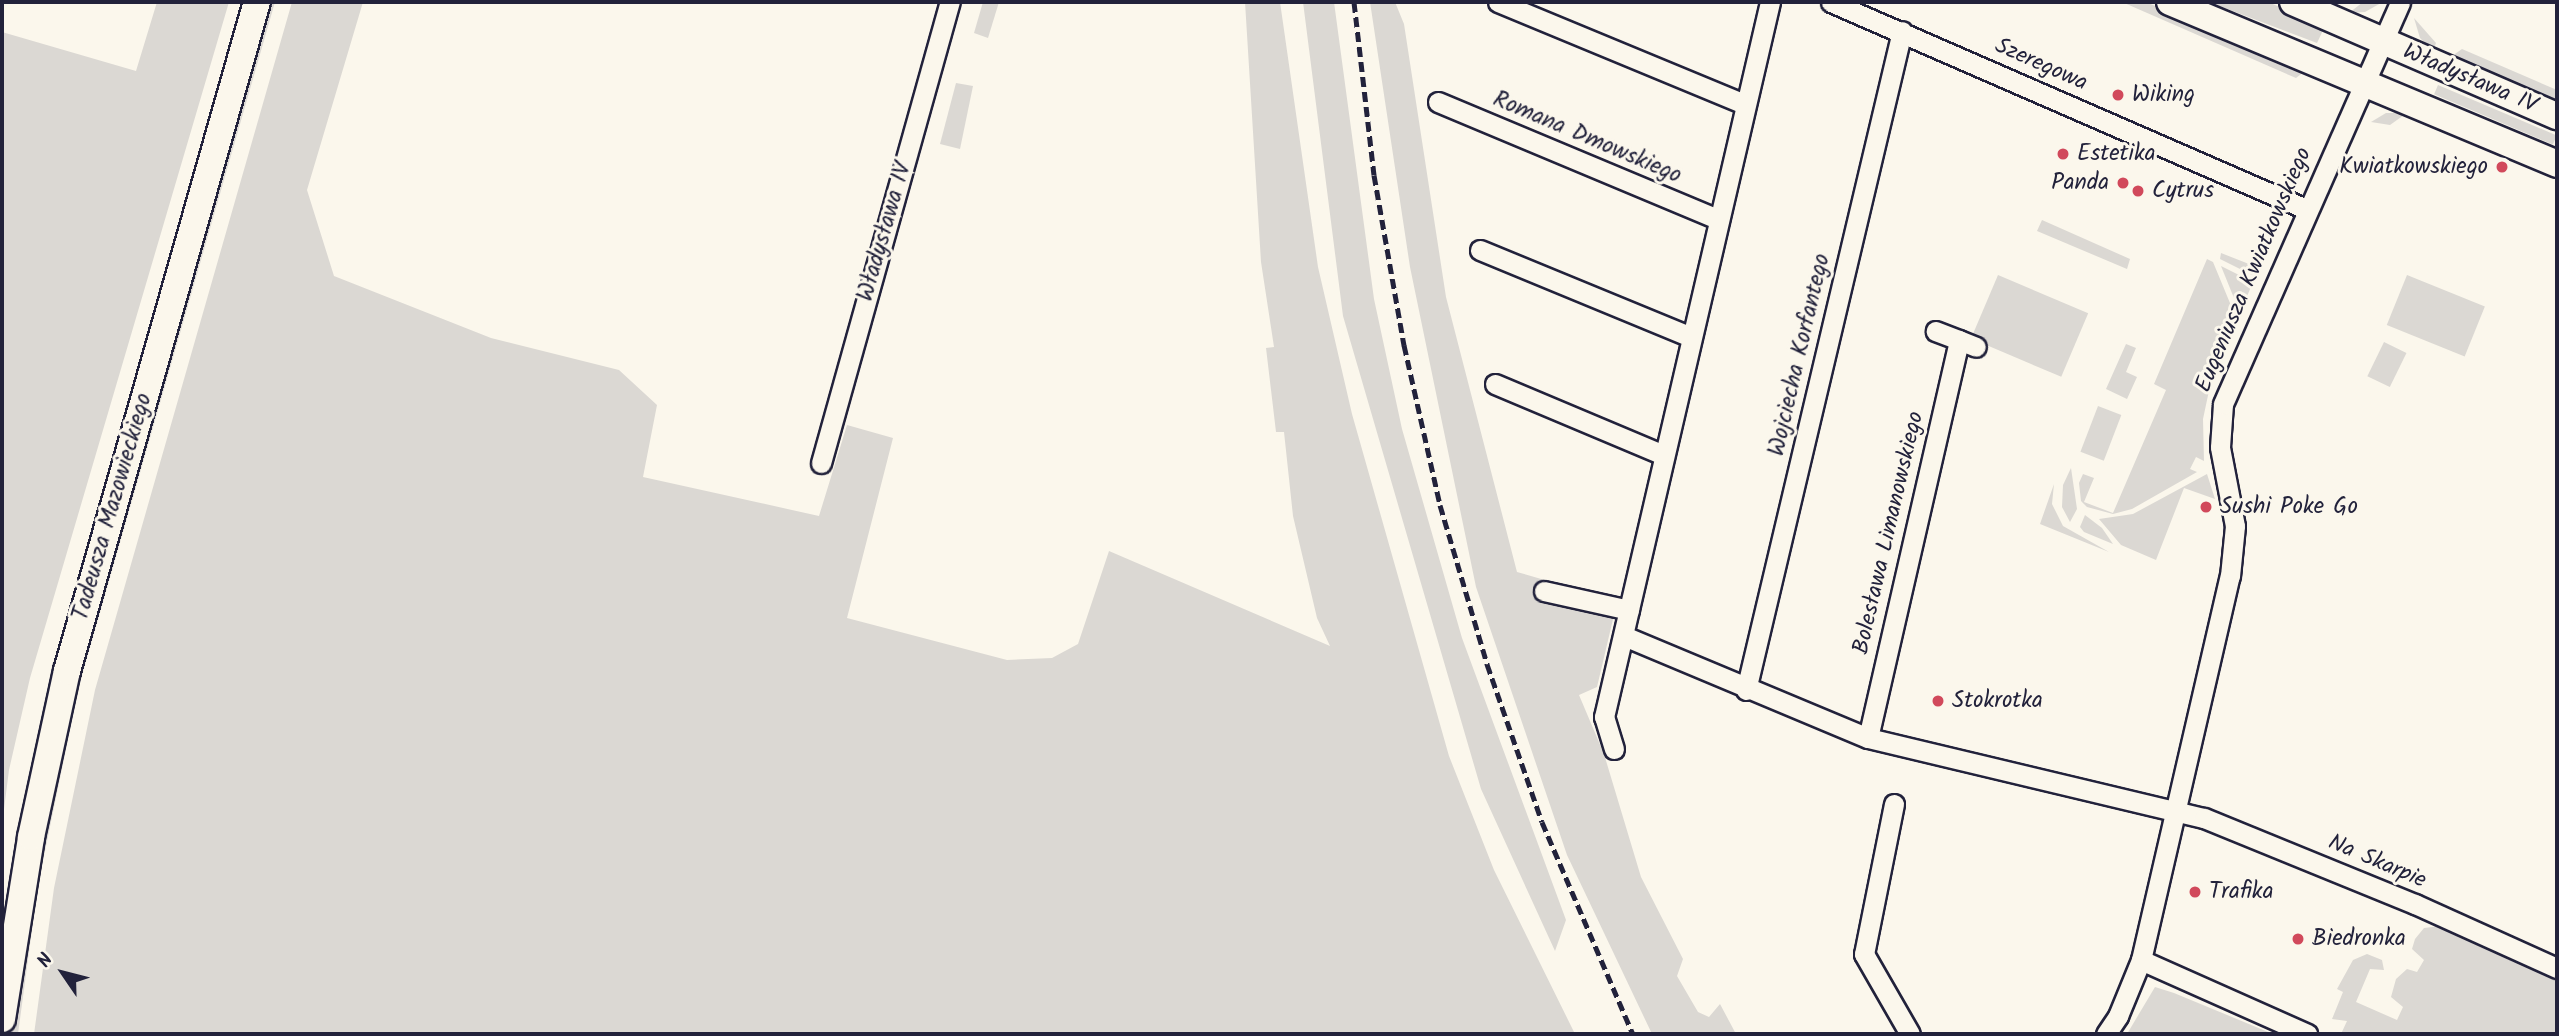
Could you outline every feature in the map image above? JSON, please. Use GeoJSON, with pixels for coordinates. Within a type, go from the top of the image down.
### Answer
{"type":"FeatureCollection","features":[{"type":"Feature","properties":{"kind":"main road","name":"Tadeusza Mazowieckiego"},"geometry":{"type":"LineString","coordinates":[[2,1019],[37,801],[70,661],[257,2]]}},
{"type":"Feature","properties":{"kind":"main road","name":"Władysława IV"},"geometry":{"type":"LineString","coordinates":[[2170,2],[2361,85],[2557,164]]}},
{"type":"Feature","properties":{"kind":"main road","name":"Władysława IV"},"geometry":{"type":"LineString","coordinates":[[2293,2],[2557,117]]}},
{"type":"Feature","properties":{"kind":"street","name":"Władysława IV"},"geometry":{"type":"LineString","coordinates":[[821,463],[950,2]]}},
{"type":"Feature","properties":{"kind":"street"},"geometry":{"type":"LineString","coordinates":[[1498,2],[1744,104]]}},
{"type":"Feature","properties":{"kind":"street"},"geometry":{"type":"LineString","coordinates":[[1614,749],[1605,717],[1744,104],[1770,2]]}},
{"type":"Feature","properties":{"kind":"street","name":"Szeregowa"},"geometry":{"type":"LineString","coordinates":[[1831,2],[2306,209]]}},
{"type":"Feature","properties":{"kind":"street"},"geometry":{"type":"LineString","coordinates":[[2383,41],[2400,2]]}},
{"type":"Feature","properties":{"kind":"street","name":"Wojciecha Korfantego"},"geometry":{"type":"LineString","coordinates":[[1746,690],[1902,31]]}},
{"type":"Feature","properties":{"kind":"street","name":"Władysława IV"},"geometry":{"type":"LineString","coordinates":[[2361,85],[2383,41]]}},
{"type":"Feature","properties":{"kind":"street","name":"Eugeniusza Kwiatkowskiego"},"geometry":{"type":"LineString","coordinates":[[2106,1034],[2119,1016],[2141,960],[2235,548],[2235,526],[2220,447],[2223,404],[2361,85]]}},
{"type":"Feature","properties":{"kind":"street","name":"Romana Dmowskiego"},"geometry":{"type":"LineString","coordinates":[[1438,102],[1718,219]]}},
{"type":"Feature","properties":{"kind":"street"},"geometry":{"type":"LineString","coordinates":[[1480,250],[1691,337]]}},
{"type":"Feature","properties":{"kind":"street","name":"Bolesława Limanowskiego"},"geometry":{"type":"LineString","coordinates":[[1868,738],[1968,344],[1936,331]]}},
{"type":"Feature","properties":{"kind":"street"},"geometry":{"type":"LineString","coordinates":[[1494,384],[1664,455]]}},
{"type":"Feature","properties":{"kind":"street"},"geometry":{"type":"LineString","coordinates":[[1545,591],[1629,610]]}},
{"type":"Feature","properties":{"kind":"street"},"geometry":{"type":"LineString","coordinates":[[1624,636],[1746,690],[1868,738],[2175,809]]}},
{"type":"Feature","properties":{"kind":"street"},"geometry":{"type":"LineString","coordinates":[[1894,804],[1864,954],[1910,1034]]}},
{"type":"Feature","properties":{"kind":"street","name":"Na Skarpie"},"geometry":{"type":"LineString","coordinates":[[2175,809],[2403,899],[2557,968]]}},
{"type":"Feature","properties":{"kind":"street"},"geometry":{"type":"LineString","coordinates":[[2141,960],[2307,1034]]}},
{"type":"Feature","properties":{"kind":"shaded area"},"geometry":{"type":"Polygon","coordinates":[[[157,2],[229,2],[30,678],[9,770],[2,825],[2,32],[136,71],[157,2]]]}},
{"type":"Feature","properties":{"kind":"shaded area"},"geometry":{"type":"Polygon","coordinates":[[[266,2],[275,2],[79,686],[38,885],[18,1034],[9,1034],[48,783],[266,2]]]}},
{"type":"Feature","properties":{"kind":"shaded area"},"geometry":{"type":"Polygon","coordinates":[[[292,2],[363,2],[307,190],[334,276],[491,338],[619,370],[657,405],[643,477],[819,516],[847,425],[893,438],[847,618],[1007,660],[1052,658],[1078,644],[1109,551],[1330,646],[1317,618],[1293,516],[1284,432],[1276,432],[1266,348],[1274,347],[1261,262],[1245,2],[1280,2],[1318,267],[1352,414],[1449,756],[1494,870],[1575,1034],[34,1034],[54,888],[95,690],[292,2]]]}},
{"type":"Feature","properties":{"kind":"shaded area"},"geometry":{"type":"Polygon","coordinates":[[[983,2],[999,2],[988,38],[974,33],[983,2]]]}},
{"type":"Feature","properties":{"kind":"shaded area"},"geometry":{"type":"Polygon","coordinates":[[[1303,2],[1334,2],[1374,299],[1402,429],[1462,638],[1566,920],[1555,951],[1481,789],[1343,316],[1303,2]]]}},
{"type":"Feature","properties":{"kind":"shaded area"},"geometry":{"type":"Polygon","coordinates":[[[1370,2],[1395,2],[1404,24],[1446,297],[1517,572],[1555,583],[1553,601],[1614,615],[1597,687],[1579,695],[1604,754],[1641,877],[1683,959],[1677,976],[1698,1012],[1709,1017],[1720,1004],[1736,1034],[1652,1034],[1567,855],[1476,587],[1410,267],[1370,2]]]}},
{"type":"Feature","properties":{"kind":"shaded area"},"geometry":{"type":"Polygon","coordinates":[[[2122,2],[2146,2],[2305,71],[2296,78],[2122,2]]]}},
{"type":"Feature","properties":{"kind":"shaded area"},"geometry":{"type":"Polygon","coordinates":[[[2209,2],[2268,2],[2325,26],[2317,43],[2209,2]]]}},
{"type":"Feature","properties":{"kind":"shaded area"},"geometry":{"type":"Polygon","coordinates":[[[2363,2],[2381,3],[2365,12],[2349,13],[2363,2]]]}},
{"type":"Feature","properties":{"kind":"shaded area"},"geometry":{"type":"Polygon","coordinates":[[[2414,18],[2436,43],[2433,51],[2420,38],[2414,18]]]}},
{"type":"Feature","properties":{"kind":"shaded area"},"geometry":{"type":"Polygon","coordinates":[[[2462,49],[2557,90],[2557,105],[2449,58],[2462,49]]]}},
{"type":"Feature","properties":{"kind":"shaded area"},"geometry":{"type":"Polygon","coordinates":[[[956,83],[973,86],[960,149],[940,144],[956,83]]]}},
{"type":"Feature","properties":{"kind":"shaded area"},"geometry":{"type":"Polygon","coordinates":[[[2438,85],[2557,135],[2553,145],[2434,94],[2438,85]]]}},
{"type":"Feature","properties":{"kind":"shaded area"},"geometry":{"type":"Polygon","coordinates":[[[2386,113],[2404,115],[2390,125],[2371,122],[2386,113]]]}},
{"type":"Feature","properties":{"kind":"shaded area"},"geometry":{"type":"Polygon","coordinates":[[[2042,220],[2130,259],[2127,269],[2037,231],[2042,220]]]}},
{"type":"Feature","properties":{"kind":"shaded area"},"geometry":{"type":"Polygon","coordinates":[[[2258,244],[2267,248],[2256,277],[2220,259],[2221,253],[2249,264],[2258,244]]]}},
{"type":"Feature","properties":{"kind":"shaded area"},"geometry":{"type":"Polygon","coordinates":[[[2207,259],[2213,262],[2237,320],[2210,386],[2203,419],[2204,461],[2196,457],[2190,469],[2197,472],[2132,509],[2113,514],[2087,507],[2081,501],[2079,483],[2083,474],[2094,478],[2084,502],[2113,513],[2166,390],[2154,384],[2207,259]]]}},
{"type":"Feature","properties":{"kind":"shaded area"},"geometry":{"type":"Polygon","coordinates":[[[2221,266],[2253,282],[2240,313],[2221,266]]]}},
{"type":"Feature","properties":{"kind":"shaded area"},"geometry":{"type":"Polygon","coordinates":[[[1998,275],[2088,313],[2061,377],[1971,339],[1998,275]]]}},
{"type":"Feature","properties":{"kind":"shaded area"},"geometry":{"type":"Polygon","coordinates":[[[2407,275],[2485,306],[2465,357],[2387,325],[2407,275]]]}},
{"type":"Feature","properties":{"kind":"shaded area"},"geometry":{"type":"Polygon","coordinates":[[[2384,342],[2406,353],[2390,387],[2367,376],[2384,342]]]}},
{"type":"Feature","properties":{"kind":"shaded area"},"geometry":{"type":"Polygon","coordinates":[[[2126,344],[2136,348],[2126,372],[2137,377],[2127,399],[2106,389],[2126,344]]]}},
{"type":"Feature","properties":{"kind":"shaded area"},"geometry":{"type":"Polygon","coordinates":[[[2098,406],[2121,415],[2104,461],[2080,452],[2098,406]]]}},
{"type":"Feature","properties":{"kind":"shaded area"},"geometry":{"type":"Polygon","coordinates":[[[2071,468],[2077,509],[2070,522],[2062,507],[2063,485],[2071,468]]]}},
{"type":"Feature","properties":{"kind":"shaded area"},"geometry":{"type":"Polygon","coordinates":[[[2207,474],[2215,499],[2184,488],[2156,560],[2121,545],[2099,519],[2133,514],[2207,474]]]}},
{"type":"Feature","properties":{"kind":"shaded area"},"geometry":{"type":"Polygon","coordinates":[[[2054,484],[2052,504],[2063,526],[2109,552],[2040,524],[2054,484]]]}},
{"type":"Feature","properties":{"kind":"shaded area"},"geometry":{"type":"Polygon","coordinates":[[[2085,515],[2102,528],[2113,544],[2084,532],[2080,527],[2085,515]]]}},
{"type":"Feature","properties":{"kind":"shaded area"},"geometry":{"type":"Polygon","coordinates":[[[2441,926],[2557,978],[2557,1034],[2341,1034],[2347,1021],[2332,1019],[2343,992],[2337,989],[2353,960],[2367,954],[2382,960],[2384,970],[2370,969],[2356,1002],[2397,1020],[2403,1007],[2391,997],[2396,979],[2407,969],[2417,972],[2424,960],[2412,949],[2415,939],[2424,928],[2441,926]]]}},
{"type":"Feature","properties":{"kind":"shaded area"},"geometry":{"type":"Polygon","coordinates":[[[2155,987],[2174,993],[2273,1034],[2127,1034],[2155,987]]]}},
{"type":"Feature","properties":{"kind":"railway"},"geometry":{"type":"LineString","coordinates":[[1354,2],[1374,175],[1404,345],[1440,505],[1487,664],[1542,822],[1633,1034]]}},
{"type":"Feature","properties":{"kind":"place","name":"Wiking"},"geometry":{"type":"Point","coordinates":[2118,95]}},
{"type":"Feature","properties":{"kind":"place","name":"Estetika"},"geometry":{"type":"Point","coordinates":[2063,154]}},
{"type":"Feature","properties":{"kind":"place","name":"Kwiatkowskiego"},"geometry":{"type":"Point","coordinates":[2502,167]}},
{"type":"Feature","properties":{"kind":"place","name":"Panda"},"geometry":{"type":"Point","coordinates":[2123,183]}},
{"type":"Feature","properties":{"kind":"place","name":"Cytrus"},"geometry":{"type":"Point","coordinates":[2138,191]}},
{"type":"Feature","properties":{"kind":"place","name":"Sushi Poke Go"},"geometry":{"type":"Point","coordinates":[2206,507]}},
{"type":"Feature","properties":{"kind":"place","name":"Stokrotka"},"geometry":{"type":"Point","coordinates":[1938,701]}},
{"type":"Feature","properties":{"kind":"place","name":"Trafika"},"geometry":{"type":"Point","coordinates":[2195,892]}},
{"type":"Feature","properties":{"kind":"place","name":"Biedronka"},"geometry":{"type":"Point","coordinates":[2298,939]}}]}
